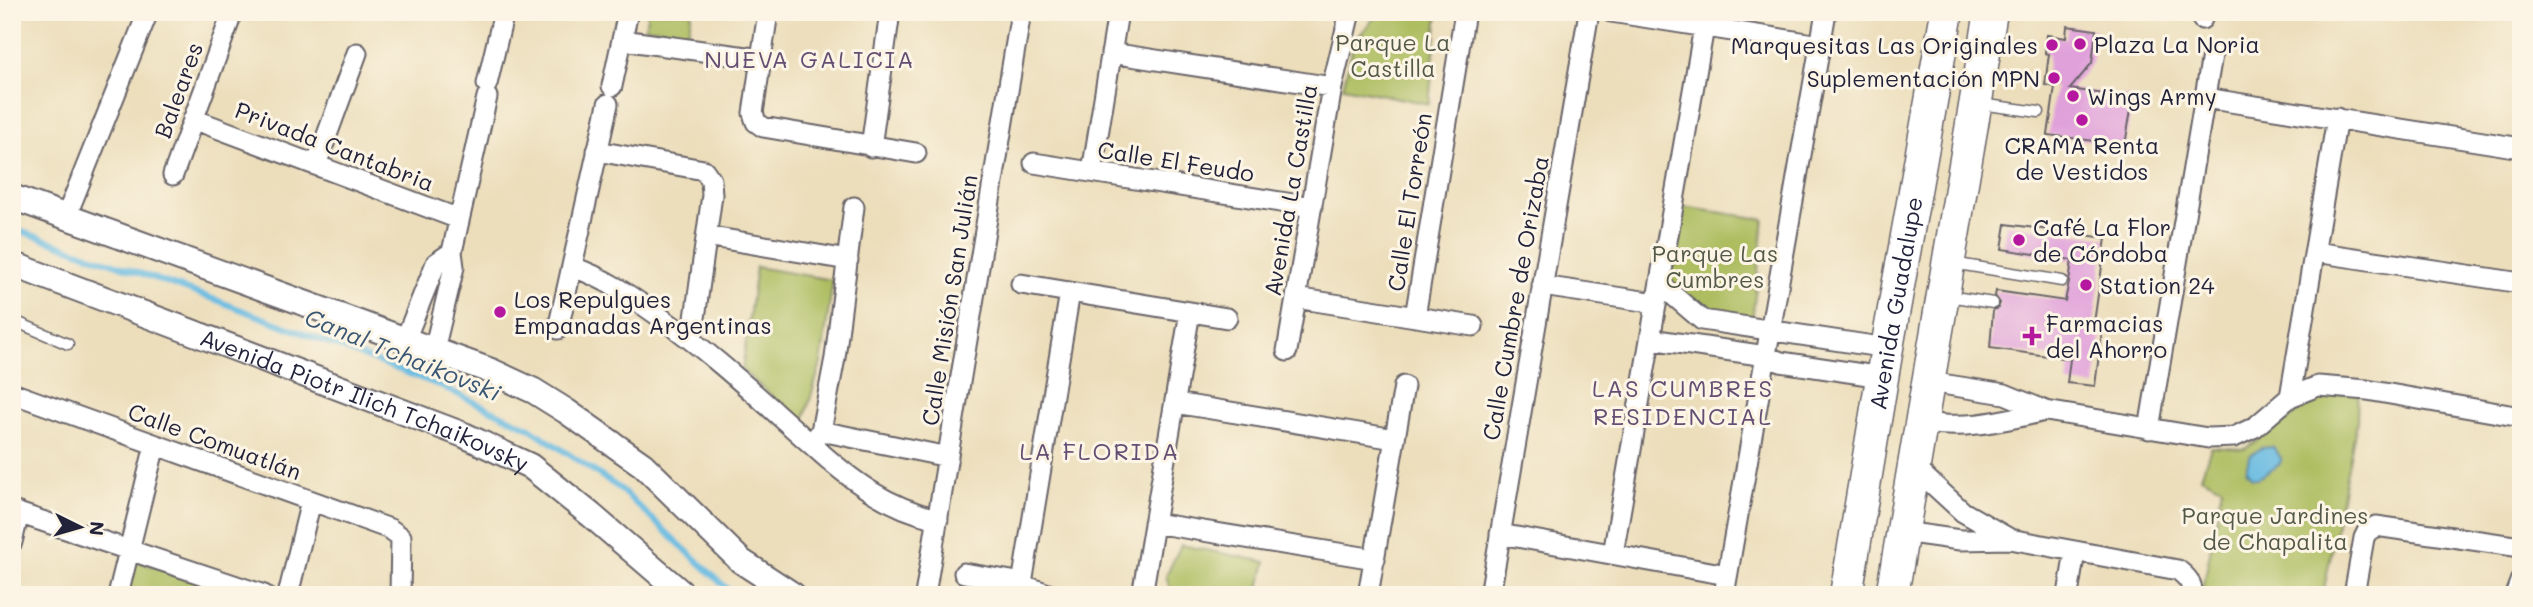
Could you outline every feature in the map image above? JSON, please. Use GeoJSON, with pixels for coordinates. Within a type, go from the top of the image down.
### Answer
{"type":"FeatureCollection","features":[{"type":"Feature","properties":{"kind":"main road","name":"Avenida Guadalupe"},"geometry":{"type":"LineString","coordinates":[[1846,595],[1884,362],[1947,12]]}},
{"type":"Feature","properties":{"kind":"main road","name":"Avenida Guadalupe"},"geometry":{"type":"LineString","coordinates":[[1892,595],[1991,12]]}},
{"type":"Feature","properties":{"kind":"street"},"geometry":{"type":"LineString","coordinates":[[66,217],[148,12]]}},
{"type":"Feature","properties":{"kind":"street"},"geometry":{"type":"LineString","coordinates":[[558,329],[628,12]]}},
{"type":"Feature","properties":{"kind":"street"},"geometry":{"type":"LineString","coordinates":[[768,12],[754,113],[756,122],[763,127],[916,153]]}},
{"type":"Feature","properties":{"kind":"street"},"geometry":{"type":"LineString","coordinates":[[871,147],[890,12]]}},
{"type":"Feature","properties":{"kind":"street","name":"Calle Misión San Julián"},"geometry":{"type":"LineString","coordinates":[[925,595],[1021,12]]}},
{"type":"Feature","properties":{"kind":"street"},"geometry":{"type":"LineString","coordinates":[[1092,172],[1118,12]]}},
{"type":"Feature","properties":{"kind":"street","name":"Avenida La Castilla"},"geometry":{"type":"LineString","coordinates":[[1287,351],[1332,87],[1350,12]]}},
{"type":"Feature","properties":{"kind":"street","name":"Avenida La Castilla"},"geometry":{"type":"LineString","coordinates":[[1345,37],[1367,12]]}},
{"type":"Feature","properties":{"kind":"street","name":"Calle El Torreón"},"geometry":{"type":"LineString","coordinates":[[1415,317],[1465,12]]}},
{"type":"Feature","properties":{"kind":"street","name":"Calle Cumbre de Orizaba"},"geometry":{"type":"LineString","coordinates":[[1490,593],[1589,12]]}},
{"type":"Feature","properties":{"kind":"street"},"geometry":{"type":"LineString","coordinates":[[1611,12],[1820,45]]}},
{"type":"Feature","properties":{"kind":"street"},"geometry":{"type":"LineString","coordinates":[[1500,534],[1613,555],[1726,585],[1826,12]]}},
{"type":"Feature","properties":{"kind":"street"},"geometry":{"type":"LineString","coordinates":[[434,350],[454,267],[452,252],[487,91],[498,13]]}},
{"type":"Feature","properties":{"kind":"street","name":"Baleares"},"geometry":{"type":"LineString","coordinates":[[173,175],[229,22]]}},
{"type":"Feature","properties":{"kind":"street"},"geometry":{"type":"LineString","coordinates":[[1613,555],[1704,27]]}},
{"type":"Feature","properties":{"kind":"street"},"geometry":{"type":"LineString","coordinates":[[622,40],[761,59]]}},
{"type":"Feature","properties":{"kind":"street"},"geometry":{"type":"LineString","coordinates":[[316,165],[357,52]]}},
{"type":"Feature","properties":{"kind":"street"},"geometry":{"type":"LineString","coordinates":[[1111,53],[1332,87]]}},
{"type":"Feature","properties":{"kind":"street"},"geometry":{"type":"LineString","coordinates":[[2149,429],[2212,55]]}},
{"type":"Feature","properties":{"kind":"street"},"geometry":{"type":"LineString","coordinates":[[2205,98],[2521,148]]}},
{"type":"Feature","properties":{"kind":"street"},"geometry":{"type":"LineString","coordinates":[[2290,397],[2337,118]]}},
{"type":"Feature","properties":{"kind":"street","name":"Privada Cantabria"},"geometry":{"type":"LineString","coordinates":[[193,119],[459,219]]}},
{"type":"Feature","properties":{"kind":"street"},"geometry":{"type":"LineString","coordinates":[[597,152],[704,170],[711,180],[692,340]]}},
{"type":"Feature","properties":{"kind":"street","name":"Calle El Feudo"},"geometry":{"type":"LineString","coordinates":[[1034,163],[1312,207]]}},
{"type":"Feature","properties":{"kind":"street"},"geometry":{"type":"LineString","coordinates":[[12,197],[491,371],[534,391],[643,465],[741,561],[793,595]]}},
{"type":"Feature","properties":{"kind":"street"},"geometry":{"type":"LineString","coordinates":[[816,438],[835,358],[854,208]]}},
{"type":"Feature","properties":{"kind":"street"},"geometry":{"type":"LineString","coordinates":[[706,236],[848,260]]}},
{"type":"Feature","properties":{"kind":"street"},"geometry":{"type":"LineString","coordinates":[[405,340],[436,263],[452,252]]}},
{"type":"Feature","properties":{"kind":"street"},"geometry":{"type":"LineString","coordinates":[[2315,252],[2521,283]]}},
{"type":"Feature","properties":{"kind":"street","name":"Avenida Piotr Ilich Tchaikovsky"},"geometry":{"type":"LineString","coordinates":[[12,264],[464,435],[530,466],[684,595]]}},
{"type":"Feature","properties":{"kind":"street"},"geometry":{"type":"LineString","coordinates":[[572,267],[591,273],[629,296],[692,340],[816,438],[844,474],[866,489],[908,510],[938,519]]}},
{"type":"Feature","properties":{"kind":"street"},"geometry":{"type":"LineString","coordinates":[[1021,284],[1227,318]]}},
{"type":"Feature","properties":{"kind":"street"},"geometry":{"type":"LineString","coordinates":[[1542,286],[1658,294],[1702,320],[1770,330],[1884,362]]}},
{"type":"Feature","properties":{"kind":"street"},"geometry":{"type":"LineString","coordinates":[[1022,584],[1070,292]]}},
{"type":"Feature","properties":{"kind":"street"},"geometry":{"type":"LineString","coordinates":[[1296,298],[1473,326]]}},
{"type":"Feature","properties":{"kind":"street"},"geometry":{"type":"LineString","coordinates":[[1142,595],[1190,312]]}},
{"type":"Feature","properties":{"kind":"street"},"geometry":{"type":"LineString","coordinates":[[1698,346],[1702,320]]}},
{"type":"Feature","properties":{"kind":"street"},"geometry":{"type":"LineString","coordinates":[[1650,339],[1766,356],[1781,362],[1884,362]]}},
{"type":"Feature","properties":{"kind":"street"},"geometry":{"type":"LineString","coordinates":[[1929,382],[2005,394],[2046,411],[2208,438],[2234,437],[2255,427],[2290,397],[2318,386],[2367,390],[2521,417]]}},
{"type":"Feature","properties":{"kind":"street"},"geometry":{"type":"LineString","coordinates":[[1368,595],[1404,386]]}},
{"type":"Feature","properties":{"kind":"street","name":"Calle Comuatlán"},"geometry":{"type":"LineString","coordinates":[[12,393],[390,529],[401,537],[400,595]]}},
{"type":"Feature","properties":{"kind":"street"},"geometry":{"type":"LineString","coordinates":[[1175,403],[1395,439]]}},
{"type":"Feature","properties":{"kind":"street"},"geometry":{"type":"LineString","coordinates":[[1922,422],[1956,427],[1974,426],[2046,411]]}},
{"type":"Feature","properties":{"kind":"street"},"geometry":{"type":"LineString","coordinates":[[816,438],[948,457]]}},
{"type":"Feature","properties":{"kind":"street"},"geometry":{"type":"LineString","coordinates":[[118,595],[155,445]]}},
{"type":"Feature","properties":{"kind":"street"},"geometry":{"type":"LineString","coordinates":[[1914,467],[1963,512],[2010,539]]}},
{"type":"Feature","properties":{"kind":"street"},"geometry":{"type":"LineString","coordinates":[[288,595],[311,501]]}},
{"type":"Feature","properties":{"kind":"street"},"geometry":{"type":"LineString","coordinates":[[12,542],[16,512],[264,595]]}},
{"type":"Feature","properties":{"kind":"street"},"geometry":{"type":"LineString","coordinates":[[1154,523],[1375,559]]}},
{"type":"Feature","properties":{"kind":"street"},"geometry":{"type":"LineString","coordinates":[[2354,595],[2362,545],[2371,529],[2383,526],[2521,547]]}},
{"type":"Feature","properties":{"kind":"street"},"geometry":{"type":"LineString","coordinates":[[1903,532],[1960,540],[2010,539],[2178,570],[2188,578],[2193,589],[2192,595]]}},
{"type":"Feature","properties":{"kind":"street"},"geometry":{"type":"LineString","coordinates":[[2068,595],[2075,551]]}},
{"type":"Feature","properties":{"kind":"street"},"geometry":{"type":"LineString","coordinates":[[964,573],[1022,584],[1051,595]]}},
{"type":"Feature","properties":{"kind":"street"},"geometry":{"type":"LineString","coordinates":[[1146,574],[1153,595]]}},
{"type":"Feature","properties":{"kind":"street"},"geometry":{"type":"LineString","coordinates":[[2515,595],[2521,579]]}},
{"type":"Feature","properties":{"kind":"lane"},"geometry":{"type":"LineString","coordinates":[[1976,104],[2039,112]]}},
{"type":"Feature","properties":{"kind":"lane"},"geometry":{"type":"LineString","coordinates":[[1949,263],[2062,281]]}},
{"type":"Feature","properties":{"kind":"lane"},"geometry":{"type":"LineString","coordinates":[[1944,295],[1993,303]]}},
{"type":"Feature","properties":{"kind":"lane"},"geometry":{"type":"LineString","coordinates":[[12,320],[68,344]]}},
{"type":"Feature","properties":{"kind":"green space"},"geometry":{"type":"Polygon","coordinates":[[[648,12],[692,12],[688,33],[645,27],[648,12]]]}},
{"type":"Feature","properties":{"kind":"green space","name":"Parque La Castilla"},"geometry":{"type":"Polygon","coordinates":[[[1379,12],[1438,12],[1429,104],[1343,87],[1354,42],[1379,12]]]}},
{"type":"Feature","properties":{"kind":"green space","name":"Parque Las Cumbres"},"geometry":{"type":"Polygon","coordinates":[[[1683,207],[1764,219],[1752,321],[1704,316],[1669,282],[1683,207]]]}},
{"type":"Feature","properties":{"kind":"green space"},"geometry":{"type":"Polygon","coordinates":[[[756,267],[833,280],[821,363],[803,423],[742,370],[756,267]]]}},
{"type":"Feature","properties":{"kind":"green space","name":"Parque Jardines de Chapalita"},"geometry":{"type":"Polygon","coordinates":[[[2358,392],[2357,421],[2323,595],[2202,595],[2222,487],[2201,477],[2211,447],[2245,449],[2320,395],[2358,392]]]}},
{"type":"Feature","properties":{"kind":"green space"},"geometry":{"type":"Polygon","coordinates":[[[1181,545],[1266,562],[1257,595],[1172,595],[1166,576],[1181,545]]]}},
{"type":"Feature","properties":{"kind":"green space"},"geometry":{"type":"Polygon","coordinates":[[[136,561],[247,595],[127,595],[136,561]]]}},
{"type":"Feature","properties":{"kind":"water"},"geometry":{"type":"Polygon","coordinates":[[[2273,447],[2281,458],[2281,464],[2258,478],[2252,478],[2246,470],[2249,457],[2261,448],[2273,447]]]}},
{"type":"Feature","properties":{"kind":"building"},"geometry":{"type":"Polygon","coordinates":[[[2067,26],[2096,30],[2092,63],[2070,89],[2133,98],[2125,145],[2048,135],[2055,87],[2045,85],[2049,54],[2045,53],[2047,35],[2066,38],[2067,26]]]}},
{"type":"Feature","properties":{"kind":"building"},"geometry":{"type":"Polygon","coordinates":[[[2006,224],[2106,238],[2093,330],[2102,331],[2095,386],[2067,383],[2070,359],[1990,348],[1993,310],[1998,308],[2000,303],[1995,296],[1996,291],[2065,301],[2072,260],[2002,249],[2006,224]]]}},
{"type":"Feature","properties":{"kind":"waterway","name":"Canal Tchaikovski"},"geometry":{"type":"LineString","coordinates":[[12,228],[216,300],[438,385],[528,427],[619,488],[734,595]]}},
{"type":"Feature","properties":{"kind":"place","name":"Plaza La Noria"},"geometry":{"type":"Point","coordinates":[2080,44]}},
{"type":"Feature","properties":{"kind":"place","name":"Marquesitas Las Originales"},"geometry":{"type":"Point","coordinates":[2052,45]}},
{"type":"Feature","properties":{"kind":"place","name":"Suplementación MPN"},"geometry":{"type":"Point","coordinates":[2054,78]}},
{"type":"Feature","properties":{"kind":"place","name":"Wings Army"},"geometry":{"type":"Point","coordinates":[2073,96]}},
{"type":"Feature","properties":{"kind":"place","name":"CRAMA Renta de Vestidos"},"geometry":{"type":"Point","coordinates":[2082,120]}},
{"type":"Feature","properties":{"kind":"place","name":"Café La Flor de Córdoba"},"geometry":{"type":"Point","coordinates":[2019,240]}},
{"type":"Feature","properties":{"kind":"place","name":"Station 24"},"geometry":{"type":"Point","coordinates":[2086,285]}},
{"type":"Feature","properties":{"kind":"place","name":"Los Repulgues Empanadas Argentinas"},"geometry":{"type":"Point","coordinates":[500,312]}},
{"type":"Feature","properties":{"kind":"place","name":"Farmacias del Ahorro"},"geometry":{"type":"Point","coordinates":[2032,336]}},
{"type":"Feature","properties":{"kind":"district","name":"NUEVA GALICIA"},"geometry":{"type":"Point","coordinates":[810,58]}},
{"type":"Feature","properties":{"kind":"district","name":"LAS CUMBRES RESIDENCIAL"},"geometry":{"type":"Point","coordinates":[1683,401]}},
{"type":"Feature","properties":{"kind":"district","name":"LA FLORIDA"},"geometry":{"type":"Point","coordinates":[1100,450]}}]}
